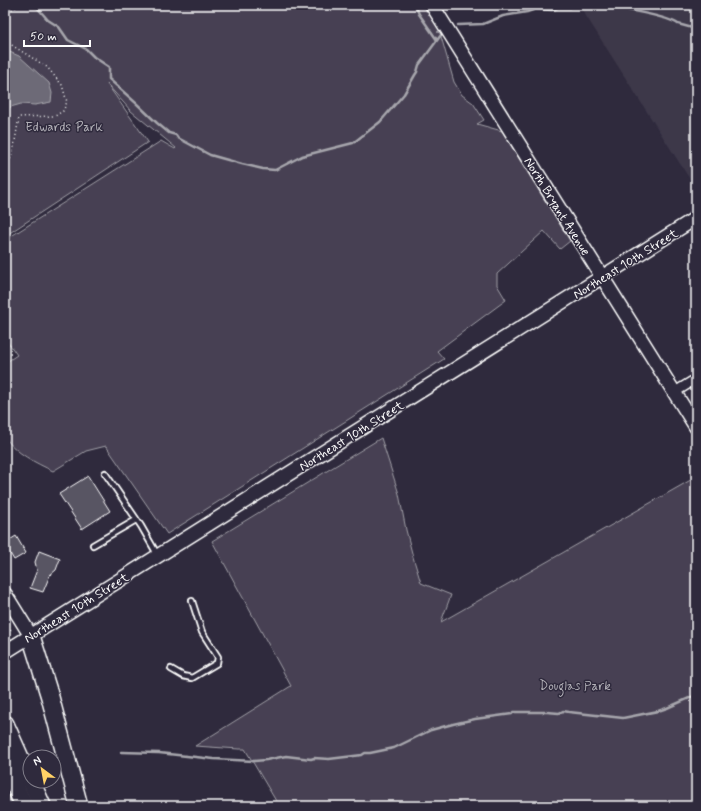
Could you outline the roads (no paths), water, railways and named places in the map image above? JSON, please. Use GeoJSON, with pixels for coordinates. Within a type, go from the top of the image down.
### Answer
{"type":"FeatureCollection","features":[{"type":"Feature","properties":{"kind":"highway"},"geometry":{"type":"LineString","coordinates":[[31,636],[50,697],[79,806]]}},
{"type":"Feature","properties":{"kind":"highway"},"geometry":{"type":"LineString","coordinates":[[5,724],[22,762]]}},
{"type":"Feature","properties":{"kind":"highway"},"geometry":{"type":"LineString","coordinates":[[5,762],[24,806]]}},
{"type":"Feature","properties":{"kind":"highway"},"geometry":{"type":"LineString","coordinates":[[34,789],[42,806]]}},
{"type":"Feature","properties":{"kind":"main road","name":"North Bryant Avenue"},"geometry":{"type":"LineString","coordinates":[[432,5],[696,427]]}},
{"type":"Feature","properties":{"kind":"main road","name":"Northeast 10th Street"},"geometry":{"type":"LineString","coordinates":[[5,652],[696,218]]}},
{"type":"Feature","properties":{"kind":"main road"},"geometry":{"type":"LineString","coordinates":[[5,594],[31,636]]}},
{"type":"Feature","properties":{"kind":"street"},"geometry":{"type":"LineString","coordinates":[[675,392],[696,379]]}},
{"type":"Feature","properties":{"kind":"lane"},"geometry":{"type":"LineString","coordinates":[[105,473],[158,556]]}},
{"type":"Feature","properties":{"kind":"lane"},"geometry":{"type":"LineString","coordinates":[[93,546],[136,520]]}},
{"type":"Feature","properties":{"kind":"lane"},"geometry":{"type":"LineString","coordinates":[[171,669],[183,676],[192,678],[217,664],[218,657],[202,632],[192,601]]}},
{"type":"Feature","properties":{"kind":"waterway"},"geometry":{"type":"LineString","coordinates":[[35,5],[48,20],[59,27],[68,40],[86,49],[94,57],[109,67],[109,79],[169,133],[176,135],[178,138],[210,155],[263,169],[275,170],[302,156],[353,143],[380,122],[404,94],[417,72],[419,65],[441,35]]}},
{"type":"Feature","properties":{"kind":"waterway"},"geometry":{"type":"LineString","coordinates":[[415,5],[419,14],[437,40]]}},
{"type":"Feature","properties":{"kind":"waterway"},"geometry":{"type":"LineString","coordinates":[[458,25],[483,24],[503,16],[536,9],[552,10],[573,7],[611,7],[664,18],[696,29]]}},
{"type":"Feature","properties":{"kind":"waterway"},"geometry":{"type":"LineString","coordinates":[[121,752],[159,753],[214,759],[254,761],[286,756],[311,759],[329,759],[362,755],[365,753],[394,748],[431,730],[475,719],[512,714],[513,712],[559,713],[563,711],[623,718],[658,711],[696,695]]}},
{"type":"Feature","properties":{"kind":"park label","name":"Edwards Park"},"geometry":{"type":"Point","coordinates":[64,126]}},
{"type":"Feature","properties":{"kind":"park label","name":"Douglas Park"},"geometry":{"type":"Point","coordinates":[575,685]}}]}
